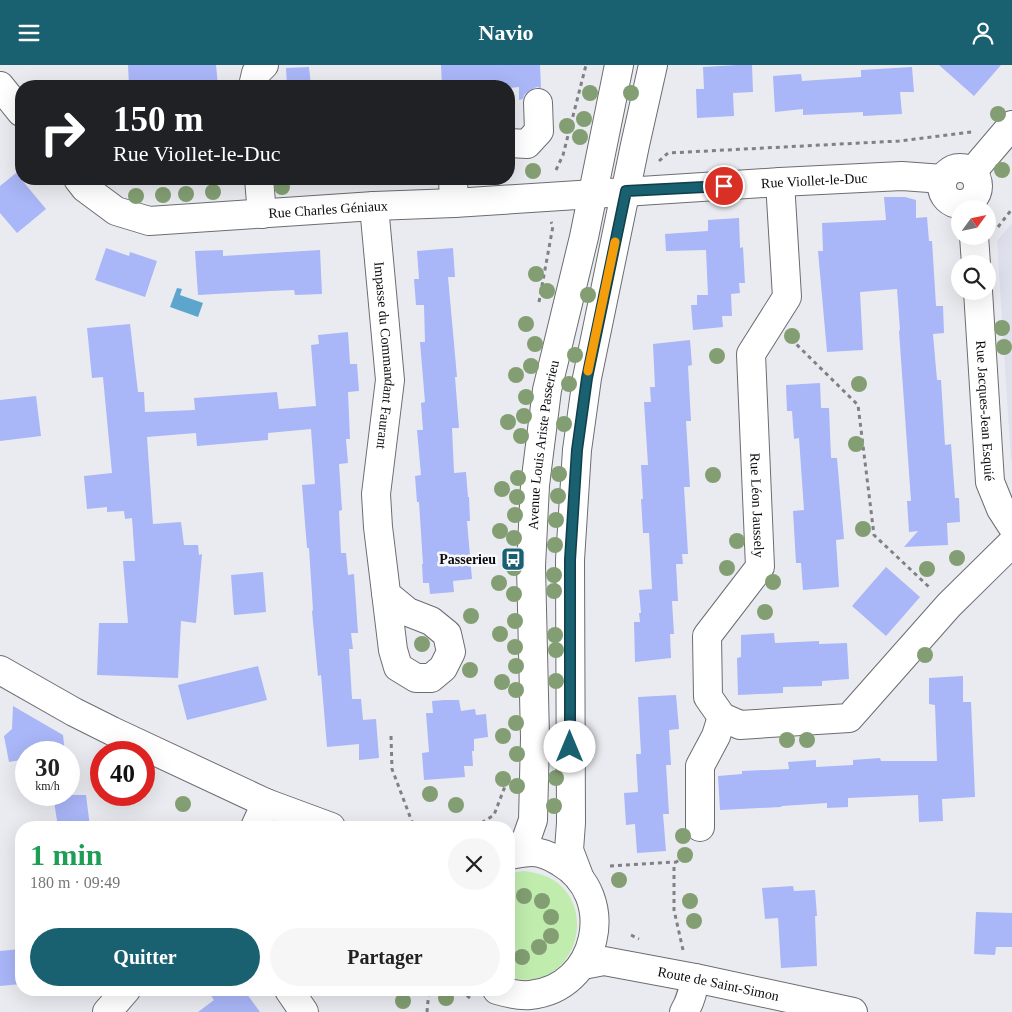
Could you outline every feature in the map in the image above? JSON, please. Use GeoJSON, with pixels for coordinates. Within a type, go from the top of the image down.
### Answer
{"type":"FeatureCollection","features":[{"type":"Feature","properties":{"kind":"street"},"geometry":{"type":"LineString","coordinates":[[254,80],[256,73],[264,65]]}},
{"type":"Feature","properties":{"kind":"street","name":"Avenue Louis Ariste Passerieu"},"geometry":{"type":"LineString","coordinates":[[515,850],[526,840],[533,820],[536,738],[531,566],[535,485],[547,391],[584,237],[619,65]]}},
{"type":"Feature","properties":{"kind":"street"},"geometry":{"type":"LineString","coordinates":[[580,879],[569,850],[571,823],[570,560],[577,450],[587,378],[653,65]]}},
{"type":"Feature","properties":{"kind":"street"},"geometry":{"type":"LineString","coordinates":[[0,86],[15,104]]}},
{"type":"Feature","properties":{"kind":"street"},"geometry":{"type":"LineString","coordinates":[[515,143],[527,144],[539,131],[538,103]]}},
{"type":"Feature","properties":{"kind":"street"},"geometry":{"type":"LineString","coordinates":[[972,172],[1012,125]]}},
{"type":"Feature","properties":{"kind":"street"},"geometry":{"type":"LineString","coordinates":[[951,201],[942,192],[942,179],[950,170],[961,167],[972,172],[977,179],[978,188],[972,200]]}},
{"type":"Feature","properties":{"kind":"street","name":"Rue Viollet-le-Duc"},"geometry":{"type":"LineString","coordinates":[[592,194],[902,176],[942,179]]}},
{"type":"Feature","properties":{"kind":"street","name":"Rue Léon Jaussely"},"geometry":{"type":"LineString","coordinates":[[722,717],[708,697],[707,636],[760,567],[751,354],[787,297],[780,182]]}},
{"type":"Feature","properties":{"kind":"street","name":"Rue Charles Géniaux"},"geometry":{"type":"LineString","coordinates":[[83,185],[116,211],[149,221],[374,206],[454,191],[592,194]]}},
{"type":"Feature","properties":{"kind":"street"},"geometry":{"type":"LineString","coordinates":[[260,185],[262,214]]}},
{"type":"Feature","properties":{"kind":"street","name":"Impasse du Commandant Faurant"},"geometry":{"type":"LineString","coordinates":[[374,206],[390,380],[376,494],[386,595]]}},
{"type":"Feature","properties":{"kind":"street","name":"Rue Jacques-Jean Esquié"},"geometry":{"type":"LineString","coordinates":[[979,300],[990,483],[1000,509],[1012,526]]}},
{"type":"Feature","properties":{"kind":"street"},"geometry":{"type":"LineString","coordinates":[[700,827],[700,766],[716,735],[722,717],[740,725],[849,719],[949,605],[1012,543]]}},
{"type":"Feature","properties":{"kind":"street"},"geometry":{"type":"LineString","coordinates":[[0,670],[261,815],[296,821]]}},
{"type":"Feature","properties":{"kind":"street"},"geometry":{"type":"LineString","coordinates":[[515,854],[533,852],[551,857],[567,866],[580,879],[588,891],[595,919],[595,935],[590,951],[583,965],[572,976],[562,985],[547,992],[515,995]]}},
{"type":"Feature","properties":{"kind":"street","name":"Route de Saint-Simon"},"geometry":{"type":"LineString","coordinates":[[583,965],[604,961],[695,978],[853,1012]]}},
{"type":"Feature","properties":{"kind":"street"},"geometry":{"type":"LineString","coordinates":[[684,1012],[689,1005],[695,978]]}},
{"type":"Feature","properties":{"kind":"street"},"geometry":{"type":"LineString","coordinates":[[546,1012],[562,985]]}},
{"type":"Feature","properties":{"kind":"street"},"geometry":{"type":"LineString","coordinates":[[107,1012],[121,996]]}},
{"type":"Feature","properties":{"kind":"street"},"geometry":{"type":"LineString","coordinates":[[293,996],[304,1012]]}},
{"type":"Feature","properties":{"kind":"street"},"geometry":{"type":"LineString","coordinates":[[489,996],[496,1012]]}},
{"type":"Feature","properties":{"kind":"path"},"geometry":{"type":"LineString","coordinates":[[553,178],[563,155],[586,65]]}},
{"type":"Feature","properties":{"kind":"path"},"geometry":{"type":"LineString","coordinates":[[626,191],[668,153],[899,141],[979,131]]}},
{"type":"Feature","properties":{"kind":"path"},"geometry":{"type":"LineString","coordinates":[[996,223],[1012,209]]}},
{"type":"Feature","properties":{"kind":"path"},"geometry":{"type":"LineString","coordinates":[[772,321],[858,405],[874,535],[949,605]]}},
{"type":"Feature","properties":{"kind":"path"},"geometry":{"type":"LineString","coordinates":[[391,736],[392,769],[412,821]]}},
{"type":"Feature","properties":{"kind":"path"},"geometry":{"type":"LineString","coordinates":[[610,866],[676,862],[703,845],[700,827]]}},
{"type":"Feature","properties":{"kind":"path"},"geometry":{"type":"LineString","coordinates":[[676,862],[674,867],[674,910],[683,952]]}},
{"type":"Feature","properties":{"kind":"path"},"geometry":{"type":"LineString","coordinates":[[427,1012],[428,996]]}},
{"type":"Feature","properties":{"kind":"shaded area"},"geometry":{"type":"Polygon","coordinates":[[[1012,223],[1012,460],[1011,460],[997,241],[1012,223]]]}},
{"type":"Feature","properties":{"kind":"green space"},"geometry":{"type":"Polygon","coordinates":[[[524,871],[540,874],[558,883],[571,899],[576,912],[575,941],[569,954],[561,965],[550,974],[536,979],[515,979],[515,872],[524,871]]]}},
{"type":"Feature","properties":{"kind":"water"},"geometry":{"type":"Polygon","coordinates":[[[177,288],[182,289],[180,295],[203,303],[198,317],[170,307],[177,288]]]}},
{"type":"Feature","properties":{"kind":"building"},"geometry":{"type":"Polygon","coordinates":[[[128,65],[216,65],[217,80],[129,80],[128,65]]]}},
{"type":"Feature","properties":{"kind":"building"},"geometry":{"type":"Polygon","coordinates":[[[441,65],[540,65],[541,88],[537,87],[530,90],[524,95],[523,99],[519,100],[519,87],[515,87],[515,80],[442,80],[441,65]]]}},
{"type":"Feature","properties":{"kind":"building"},"geometry":{"type":"Polygon","coordinates":[[[752,65],[753,92],[733,93],[734,116],[697,118],[696,89],[704,89],[703,67],[752,65]]]}},
{"type":"Feature","properties":{"kind":"building"},"geometry":{"type":"Polygon","coordinates":[[[939,65],[1001,65],[974,96],[939,65]]]}},
{"type":"Feature","properties":{"kind":"building"},"geometry":{"type":"Polygon","coordinates":[[[309,67],[310,80],[287,80],[286,68],[309,67]]]}},
{"type":"Feature","properties":{"kind":"building"},"geometry":{"type":"Polygon","coordinates":[[[912,67],[914,92],[900,92],[902,114],[863,116],[863,112],[803,115],[803,109],[775,112],[773,76],[801,74],[802,81],[861,77],[861,70],[912,67]]]}},
{"type":"Feature","properties":{"kind":"building"},"geometry":{"type":"Polygon","coordinates":[[[15,174],[15,185],[26,185],[46,209],[17,233],[0,213],[0,186],[15,174]]]}},
{"type":"Feature","properties":{"kind":"building"},"geometry":{"type":"Polygon","coordinates":[[[884,197],[905,197],[916,200],[916,218],[927,217],[929,241],[932,241],[936,306],[943,306],[944,333],[933,334],[937,380],[941,380],[945,445],[951,444],[955,498],[959,498],[960,522],[947,523],[948,545],[904,547],[918,531],[909,532],[907,501],[911,501],[897,289],[860,292],[863,350],[827,352],[818,251],[823,251],[822,223],[886,220],[884,197]]]}},
{"type":"Feature","properties":{"kind":"building"},"geometry":{"type":"Polygon","coordinates":[[[739,218],[740,248],[743,247],[745,283],[739,283],[740,293],[731,294],[732,316],[722,316],[723,327],[693,330],[691,305],[697,305],[697,295],[708,295],[706,250],[666,251],[665,234],[708,231],[708,220],[739,218]]]}},
{"type":"Feature","properties":{"kind":"building"},"geometry":{"type":"Polygon","coordinates":[[[106,248],[129,256],[130,252],[157,261],[145,297],[95,280],[106,248]]]}},
{"type":"Feature","properties":{"kind":"building"},"geometry":{"type":"Polygon","coordinates":[[[453,248],[455,277],[448,277],[457,377],[455,377],[459,428],[452,428],[454,473],[466,472],[470,521],[467,521],[472,579],[453,581],[454,592],[430,594],[429,583],[423,583],[419,502],[417,502],[415,476],[421,475],[417,430],[423,430],[421,403],[425,402],[420,342],[425,342],[424,305],[416,305],[414,279],[419,279],[417,251],[453,248]]]}},
{"type":"Feature","properties":{"kind":"building"},"geometry":{"type":"Polygon","coordinates":[[[223,250],[223,256],[320,250],[322,294],[295,295],[294,290],[198,295],[195,251],[223,250]]]}},
{"type":"Feature","properties":{"kind":"building"},"geometry":{"type":"Polygon","coordinates":[[[130,324],[138,392],[144,392],[145,412],[195,410],[194,398],[277,392],[279,409],[316,406],[311,345],[319,344],[318,335],[348,332],[350,364],[357,364],[359,391],[348,392],[350,439],[346,439],[348,463],[339,464],[342,510],[339,511],[341,553],[346,553],[348,575],[354,574],[358,633],[351,633],[353,649],[349,649],[352,699],[361,699],[363,720],[376,719],[379,758],[359,760],[359,744],[327,747],[321,675],[318,676],[309,548],[307,548],[302,485],[315,484],[311,429],[268,433],[268,440],[197,446],[196,433],[147,437],[153,524],[181,522],[184,545],[198,545],[199,555],[202,554],[196,623],[181,621],[178,678],[97,675],[99,623],[128,623],[123,561],[135,561],[132,518],[125,519],[124,511],[107,512],[107,507],[87,509],[84,476],[112,473],[103,377],[92,378],[87,328],[130,324]]]}},
{"type":"Feature","properties":{"kind":"building"},"geometry":{"type":"Polygon","coordinates":[[[690,340],[692,365],[688,366],[691,421],[686,421],[690,487],[684,487],[688,554],[682,554],[683,564],[676,564],[678,601],[672,601],[674,634],[670,634],[671,658],[635,662],[634,622],[640,622],[639,613],[641,613],[639,590],[652,589],[649,533],[643,533],[641,465],[648,465],[644,402],[651,402],[650,387],[655,387],[653,344],[690,340]]]}},
{"type":"Feature","properties":{"kind":"building"},"geometry":{"type":"Polygon","coordinates":[[[820,383],[821,408],[829,408],[831,458],[837,458],[844,539],[836,540],[839,587],[803,590],[801,563],[796,563],[793,511],[804,510],[799,438],[794,439],[792,411],[787,411],[786,385],[820,383]]]}},
{"type":"Feature","properties":{"kind":"building"},"geometry":{"type":"Polygon","coordinates":[[[36,396],[41,436],[0,441],[0,400],[36,396]]]}},
{"type":"Feature","properties":{"kind":"building"},"geometry":{"type":"Polygon","coordinates":[[[886,567],[920,597],[886,636],[852,606],[886,567]]]}},
{"type":"Feature","properties":{"kind":"building"},"geometry":{"type":"Polygon","coordinates":[[[263,572],[266,612],[234,615],[231,575],[263,572]]]}},
{"type":"Feature","properties":{"kind":"building"},"geometry":{"type":"Polygon","coordinates":[[[774,633],[775,643],[819,641],[819,644],[847,643],[849,679],[822,681],[822,686],[783,687],[783,693],[738,695],[737,658],[741,657],[741,635],[774,633]]]}},
{"type":"Feature","properties":{"kind":"building"},"geometry":{"type":"Polygon","coordinates":[[[258,666],[267,700],[187,720],[178,685],[258,666]]]}},
{"type":"Feature","properties":{"kind":"building"},"geometry":{"type":"Polygon","coordinates":[[[963,676],[963,702],[971,702],[975,797],[942,799],[943,821],[919,822],[918,795],[848,798],[848,807],[827,808],[827,803],[720,810],[718,776],[742,774],[742,771],[789,769],[788,762],[816,760],[816,767],[853,765],[853,760],[880,758],[881,761],[937,761],[935,705],[929,704],[929,678],[963,676]]]}},
{"type":"Feature","properties":{"kind":"building"},"geometry":{"type":"Polygon","coordinates":[[[676,695],[679,729],[669,730],[671,765],[666,765],[669,814],[663,814],[666,851],[637,853],[635,824],[626,825],[624,793],[638,792],[636,754],[641,754],[638,697],[676,695]]]}},
{"type":"Feature","properties":{"kind":"building"},"geometry":{"type":"Polygon","coordinates":[[[459,700],[461,711],[475,709],[476,715],[486,714],[488,737],[474,739],[474,751],[472,751],[473,766],[464,766],[465,777],[424,780],[422,753],[429,752],[426,713],[433,713],[432,701],[459,700]]]}},
{"type":"Feature","properties":{"kind":"building"},"geometry":{"type":"Polygon","coordinates":[[[13,706],[63,735],[64,741],[15,741],[15,761],[9,762],[4,736],[12,729],[13,706]]]}},
{"type":"Feature","properties":{"kind":"building"},"geometry":{"type":"Polygon","coordinates":[[[80,795],[86,795],[89,821],[57,821],[55,806],[80,806],[80,795]]]}},
{"type":"Feature","properties":{"kind":"building"},"geometry":{"type":"Polygon","coordinates":[[[793,886],[794,891],[815,890],[817,966],[781,968],[778,918],[765,919],[762,888],[793,886]]]}},
{"type":"Feature","properties":{"kind":"building"},"geometry":{"type":"Polygon","coordinates":[[[976,912],[1012,913],[1012,947],[996,947],[995,955],[974,954],[976,912]]]}},
{"type":"Feature","properties":{"kind":"building"},"geometry":{"type":"Polygon","coordinates":[[[15,950],[15,985],[0,986],[0,951],[15,950]]]}},
{"type":"Feature","properties":{"kind":"building"},"geometry":{"type":"Polygon","coordinates":[[[211,996],[248,996],[260,1012],[198,1012],[214,1000],[211,996]]]}},
{"type":"Feature","properties":{"kind":"slow traffic"},"geometry":{"type":"LineString","coordinates":[[588,371],[615,242]]}},
{"type":"Feature","properties":{"kind":"place","name":"Passerieu"},"geometry":{"type":"Point","coordinates":[513,559]}},
{"type":"Feature","properties":{"kind":"route"},"geometry":{"type":"LineString","coordinates":[[570,747],[570,560],[577,450],[587,378],[626,191],[724,186]]}}]}
